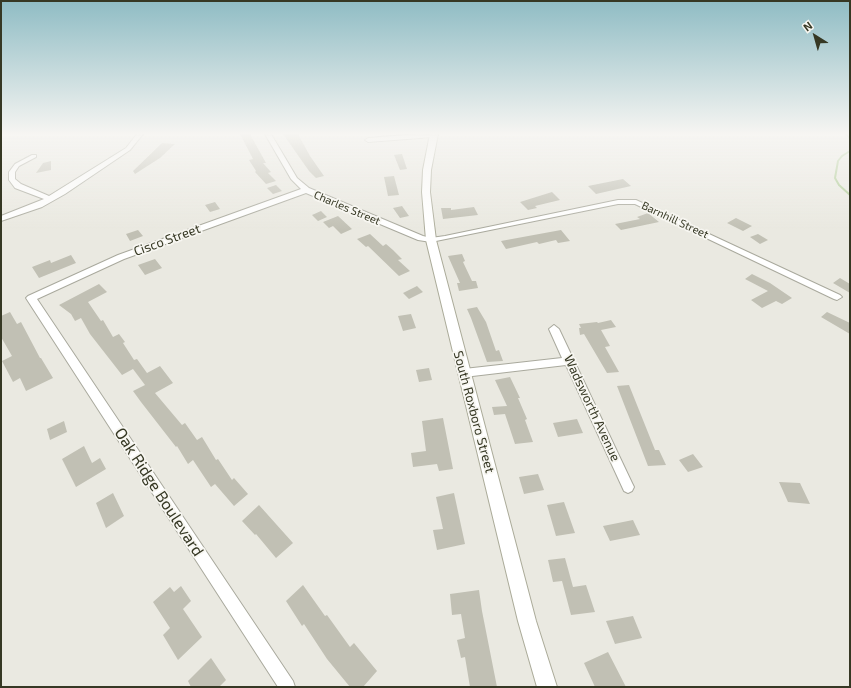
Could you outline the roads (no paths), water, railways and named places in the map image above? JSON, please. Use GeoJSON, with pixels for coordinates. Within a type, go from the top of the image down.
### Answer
{"type":"FeatureCollection","features":[{"type":"Feature","properties":{"kind":"street"},"geometry":{"type":"LineString","coordinates":[[16,166],[12,172],[11,179],[18,186],[49,199]]}},
{"type":"Feature","properties":{"kind":"street"},"geometry":{"type":"LineString","coordinates":[[1,219],[21,212],[49,199],[101,166]]}},
{"type":"Feature","properties":{"kind":"street","name":"Charles Street"},"geometry":{"type":"LineString","coordinates":[[287,166],[294,178],[306,190],[383,223],[431,240]]}},
{"type":"Feature","properties":{"kind":"street","name":"South Roxboro Street"},"geometry":{"type":"LineString","coordinates":[[428,166],[426,192],[431,240],[527,621],[547,687]]}},
{"type":"Feature","properties":{"kind":"street","name":"Cisco Street"},"geometry":{"type":"LineString","coordinates":[[31,298],[121,257],[306,190]]}},
{"type":"Feature","properties":{"kind":"street","name":"Barnhill Street"},"geometry":{"type":"LineString","coordinates":[[431,240],[618,202],[636,202],[837,297]]}},
{"type":"Feature","properties":{"kind":"street","name":"Oak Ridge Boulevard"},"geometry":{"type":"LineString","coordinates":[[31,298],[288,687]]}},
{"type":"Feature","properties":{"kind":"street","name":"Wadsworth Avenue"},"geometry":{"type":"LineString","coordinates":[[554,328],[628,487]]}},
{"type":"Feature","properties":{"kind":"street"},"geometry":{"type":"LineString","coordinates":[[464,373],[569,361]]}},
{"type":"Feature","properties":{"kind":"waterway"},"geometry":{"type":"LineString","coordinates":[[837,166],[835,178],[839,185],[850,195]]}}]}
